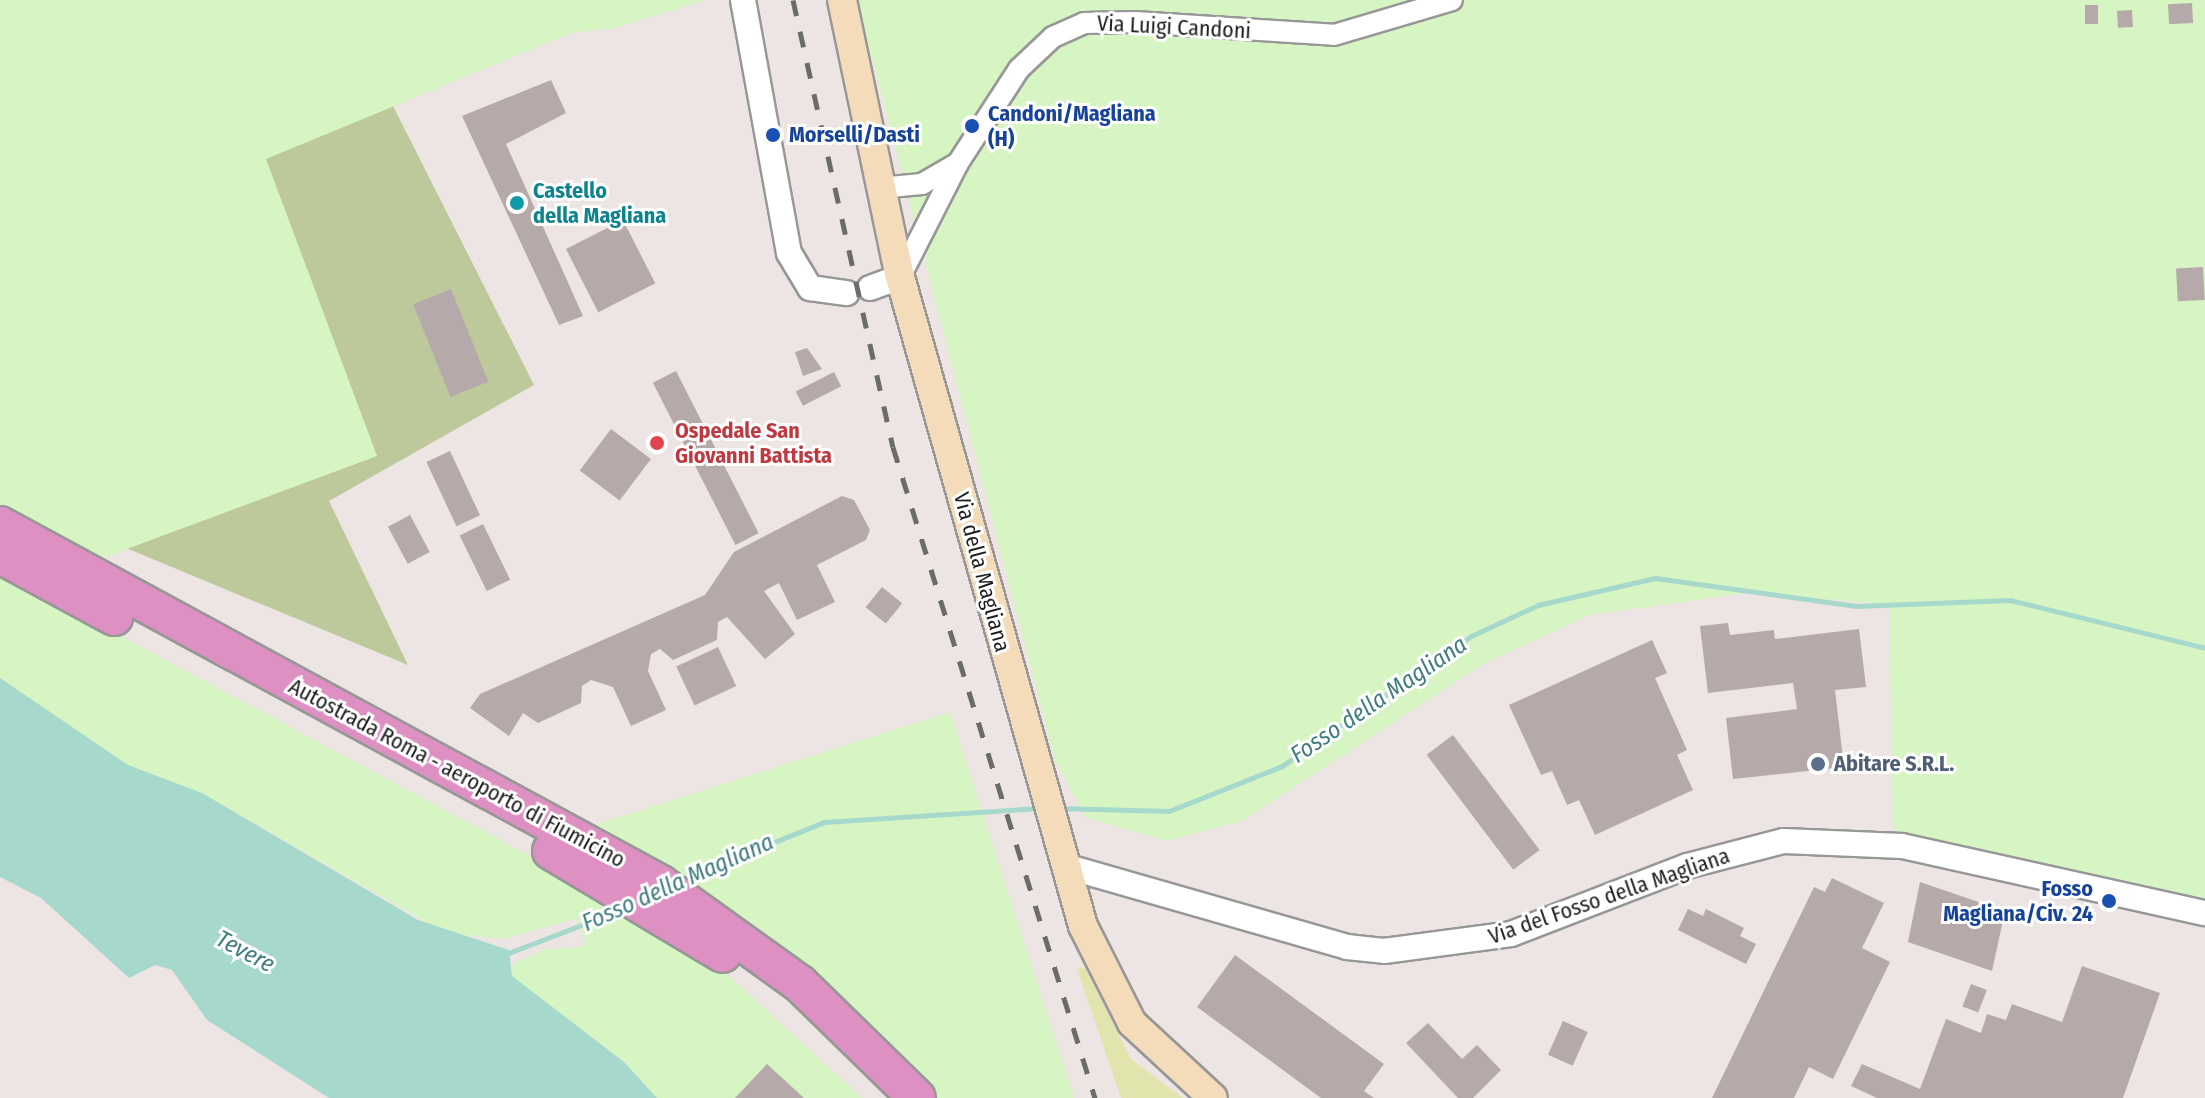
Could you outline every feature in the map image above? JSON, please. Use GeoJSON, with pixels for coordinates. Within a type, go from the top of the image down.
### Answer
{"type":"FeatureCollection","features":[{"type":"Feature","properties":{"kind":"highway","name":"Autostrada Roma - aeroporto di Fiumicino"},"geometry":{"type":"LineString","coordinates":[[0,525],[609,855],[706,913],[800,984],[905,1097]]}},
{"type":"Feature","properties":{"kind":"highway","name":"Autostrada Roma - aeroporto di Fiumicino"},"geometry":{"type":"LineString","coordinates":[[0,555],[521,835],[718,950],[905,1097]]}},
{"type":"Feature","properties":{"kind":"main road","name":"Via della Magliana"},"geometry":{"type":"LineString","coordinates":[[842,0],[900,277],[1060,853],[1108,987],[1145,1039],[1213,1098]]}},
{"type":"Feature","properties":{"kind":"street"},"geometry":{"type":"LineString","coordinates":[[743,0],[789,253],[810,288],[858,290],[900,277]]}},
{"type":"Feature","properties":{"kind":"street","name":"Via Luigi Candoni"},"geometry":{"type":"LineString","coordinates":[[900,277],[958,163],[1019,69],[1053,37],[1084,23],[1334,35],[1452,0]]}},
{"type":"Feature","properties":{"kind":"street","name":"Via Luigi Candoni"},"geometry":{"type":"LineString","coordinates":[[879,188],[922,184],[958,163]]}},
{"type":"Feature","properties":{"kind":"street","name":"Via del Fosso della Magliana"},"geometry":{"type":"LineString","coordinates":[[1060,853],[1347,947],[1384,951],[1511,934],[1687,866],[1784,841],[1902,846],[2205,913]]}},
{"type":"Feature","properties":{"kind":"shaded area"},"geometry":{"type":"Polygon","coordinates":[[[0,0],[705,0],[615,28],[571,33],[266,159],[377,456],[100,559],[0,504],[0,0]]]}},
{"type":"Feature","properties":{"kind":"shaded area"},"geometry":{"type":"Polygon","coordinates":[[[857,0],[2205,0],[2205,900],[1893,830],[1889,604],[1748,593],[1590,615],[1485,663],[1242,821],[1166,841],[1085,817],[1055,760],[857,0]]]}},
{"type":"Feature","properties":{"kind":"shaded area"},"geometry":{"type":"Polygon","coordinates":[[[389,98],[534,385],[329,501],[408,665],[102,538],[0,247],[389,98]]]}},
{"type":"Feature","properties":{"kind":"shaded area"},"geometry":{"type":"Polygon","coordinates":[[[0,571],[621,905],[730,977],[862,1098],[657,1098],[624,1062],[511,976],[514,963],[543,950],[586,946],[577,918],[504,939],[445,933],[202,793],[128,765],[0,678],[0,571]]]}},
{"type":"Feature","properties":{"kind":"shaded area"},"geometry":{"type":"Polygon","coordinates":[[[950,712],[1074,1098],[938,1098],[844,997],[764,931],[597,824],[950,712]]]}},
{"type":"Feature","properties":{"kind":"shaded area"},"geometry":{"type":"Polygon","coordinates":[[[1085,967],[1131,1059],[1183,1098],[1121,1098],[1077,969],[1085,967]]]}},
{"type":"Feature","properties":{"kind":"water","name":"Tevere"},"geometry":{"type":"Polygon","coordinates":[[[0,678],[128,765],[202,793],[418,920],[509,950],[512,976],[624,1062],[657,1098],[329,1098],[207,1020],[172,970],[155,965],[129,978],[41,898],[0,877],[0,678]]]}},
{"type":"Feature","properties":{"kind":"building"},"geometry":{"type":"Polygon","coordinates":[[[2192,3],[2193,23],[2169,24],[2168,4],[2192,3]]]}},
{"type":"Feature","properties":{"kind":"building"},"geometry":{"type":"Polygon","coordinates":[[[2085,5],[2098,5],[2098,24],[2085,24],[2085,5]]]}},
{"type":"Feature","properties":{"kind":"building"},"geometry":{"type":"Polygon","coordinates":[[[2132,10],[2133,27],[2118,28],[2117,11],[2132,10]]]}},
{"type":"Feature","properties":{"kind":"building","name":"Castello della Magliana"},"geometry":{"type":"Polygon","coordinates":[[[551,80],[566,113],[506,144],[583,316],[559,325],[462,116],[551,80]]]}},
{"type":"Feature","properties":{"kind":"building"},"geometry":{"type":"Polygon","coordinates":[[[623,220],[655,283],[598,312],[566,249],[623,220]]]}},
{"type":"Feature","properties":{"kind":"building"},"geometry":{"type":"Polygon","coordinates":[[[2203,267],[2205,300],[2178,301],[2176,268],[2203,267]]]}},
{"type":"Feature","properties":{"kind":"building"},"geometry":{"type":"Polygon","coordinates":[[[451,289],[488,382],[450,397],[413,304],[451,289]]]}},
{"type":"Feature","properties":{"kind":"building"},"geometry":{"type":"Polygon","coordinates":[[[807,348],[822,369],[803,376],[795,352],[807,348]]]}},
{"type":"Feature","properties":{"kind":"building"},"geometry":{"type":"Polygon","coordinates":[[[676,371],[759,533],[735,545],[653,383],[676,371]]]}},
{"type":"Feature","properties":{"kind":"building"},"geometry":{"type":"Polygon","coordinates":[[[834,372],[841,386],[803,406],[796,392],[834,372]]]}},
{"type":"Feature","properties":{"kind":"building"},"geometry":{"type":"Polygon","coordinates":[[[611,429],[651,459],[620,501],[580,471],[611,429]]]}},
{"type":"Feature","properties":{"kind":"building"},"geometry":{"type":"Polygon","coordinates":[[[450,451],[480,515],[456,526],[426,462],[450,451]]]}},
{"type":"Feature","properties":{"kind":"building"},"geometry":{"type":"Polygon","coordinates":[[[842,496],[854,500],[870,530],[866,540],[817,565],[835,602],[797,620],[779,583],[764,591],[795,634],[765,659],[727,617],[718,622],[717,640],[673,660],[660,649],[651,654],[648,671],[666,710],[631,726],[613,687],[591,680],[582,686],[581,703],[538,723],[523,713],[509,736],[470,708],[480,694],[705,595],[734,552],[842,496]]]}},
{"type":"Feature","properties":{"kind":"building"},"geometry":{"type":"Polygon","coordinates":[[[410,515],[430,552],[408,564],[388,527],[410,515]]]}},
{"type":"Feature","properties":{"kind":"building"},"geometry":{"type":"Polygon","coordinates":[[[483,524],[510,580],[487,591],[460,535],[483,524]]]}},
{"type":"Feature","properties":{"kind":"building"},"geometry":{"type":"Polygon","coordinates":[[[882,587],[902,603],[886,624],[866,607],[882,587]]]}},
{"type":"Feature","properties":{"kind":"building"},"geometry":{"type":"Polygon","coordinates":[[[1728,623],[1730,635],[1774,630],[1775,639],[1859,629],[1866,687],[1835,690],[1844,767],[1733,779],[1726,718],[1797,709],[1793,683],[1708,693],[1700,626],[1728,623]]]}},
{"type":"Feature","properties":{"kind":"building"},"geometry":{"type":"Polygon","coordinates":[[[1652,640],[1667,673],[1655,678],[1687,750],[1677,755],[1693,790],[1595,835],[1579,800],[1567,805],[1552,771],[1541,775],[1509,705],[1652,640]]]}},
{"type":"Feature","properties":{"kind":"building"},"geometry":{"type":"Polygon","coordinates":[[[718,647],[736,686],[694,705],[676,666],[718,647]]]}},
{"type":"Feature","properties":{"kind":"building"},"geometry":{"type":"Polygon","coordinates":[[[1453,735],[1540,850],[1513,870],[1427,755],[1453,735]]]}},
{"type":"Feature","properties":{"kind":"building"},"geometry":{"type":"Polygon","coordinates":[[[1832,878],[1884,903],[1862,948],[1890,962],[1833,1079],[1809,1067],[1794,1098],[1712,1098],[1814,887],[1825,892],[1832,878]]]}},
{"type":"Feature","properties":{"kind":"building"},"geometry":{"type":"Polygon","coordinates":[[[1920,882],[2005,911],[1992,971],[1908,942],[1920,882]]]}},
{"type":"Feature","properties":{"kind":"building"},"geometry":{"type":"Polygon","coordinates":[[[1688,909],[1703,916],[1706,909],[1744,928],[1740,936],[1756,944],[1746,964],[1678,930],[1688,909]]]}},
{"type":"Feature","properties":{"kind":"building"},"geometry":{"type":"Polygon","coordinates":[[[1235,955],[1384,1064],[1364,1091],[1374,1098],[1321,1098],[1197,1007],[1235,955]]]}},
{"type":"Feature","properties":{"kind":"building"},"geometry":{"type":"Polygon","coordinates":[[[2082,966],[2160,993],[2123,1098],[1877,1098],[1851,1086],[1862,1064],[1920,1089],[1946,1019],[1981,1033],[1987,1014],[2006,1020],[2012,1004],[2062,1022],[2082,966]]]}},
{"type":"Feature","properties":{"kind":"building"},"geometry":{"type":"Polygon","coordinates":[[[1971,984],[1987,990],[1978,1012],[1962,1006],[1971,984]]]}},
{"type":"Feature","properties":{"kind":"building"},"geometry":{"type":"Polygon","coordinates":[[[1563,1021],[1588,1032],[1573,1066],[1548,1055],[1563,1021]]]}},
{"type":"Feature","properties":{"kind":"building"},"geometry":{"type":"Polygon","coordinates":[[[1428,1023],[1462,1059],[1477,1045],[1501,1070],[1473,1098],[1458,1098],[1406,1043],[1428,1023]]]}},
{"type":"Feature","properties":{"kind":"building"},"geometry":{"type":"Polygon","coordinates":[[[767,1064],[804,1098],[735,1098],[767,1064]]]}},
{"type":"Feature","properties":{"kind":"waterway","name":"Fosso della Magliana"},"geometry":{"type":"LineString","coordinates":[[1058,808],[1169,811],[1282,766],[1471,636],[1538,605],[1655,578],[1856,606],[2010,600],[2205,648]]}},
{"type":"Feature","properties":{"kind":"waterway","name":"Fosso della Magliana"},"geometry":{"type":"LineString","coordinates":[[678,881],[824,822],[1040,808]]}},
{"type":"Feature","properties":{"kind":"waterway","name":"Fosso della Magliana"},"geometry":{"type":"LineString","coordinates":[[506,954],[623,909]]}},
{"type":"Feature","properties":{"kind":"railway"},"geometry":{"type":"LineString","coordinates":[[793,0],[893,447],[1095,1098]]}},
{"type":"Feature","properties":{"kind":"place","name":"Candoni/Magliana (H)"},"geometry":{"type":"Point","coordinates":[972,126]}},
{"type":"Feature","properties":{"kind":"place","name":"Morselli/Dasti"},"geometry":{"type":"Point","coordinates":[773,135]}},
{"type":"Feature","properties":{"kind":"place","name":"Castello della Magliana"},"geometry":{"type":"Point","coordinates":[517,203]}},
{"type":"Feature","properties":{"kind":"place","name":"Ospedale San Giovanni Battista"},"geometry":{"type":"Point","coordinates":[657,443]}},
{"type":"Feature","properties":{"kind":"place","name":"Abitare S.R.L."},"geometry":{"type":"Point","coordinates":[1818,764]}},
{"type":"Feature","properties":{"kind":"place","name":"Fosso Magliana/Civ. 24"},"geometry":{"type":"Point","coordinates":[2109,901]}}]}
